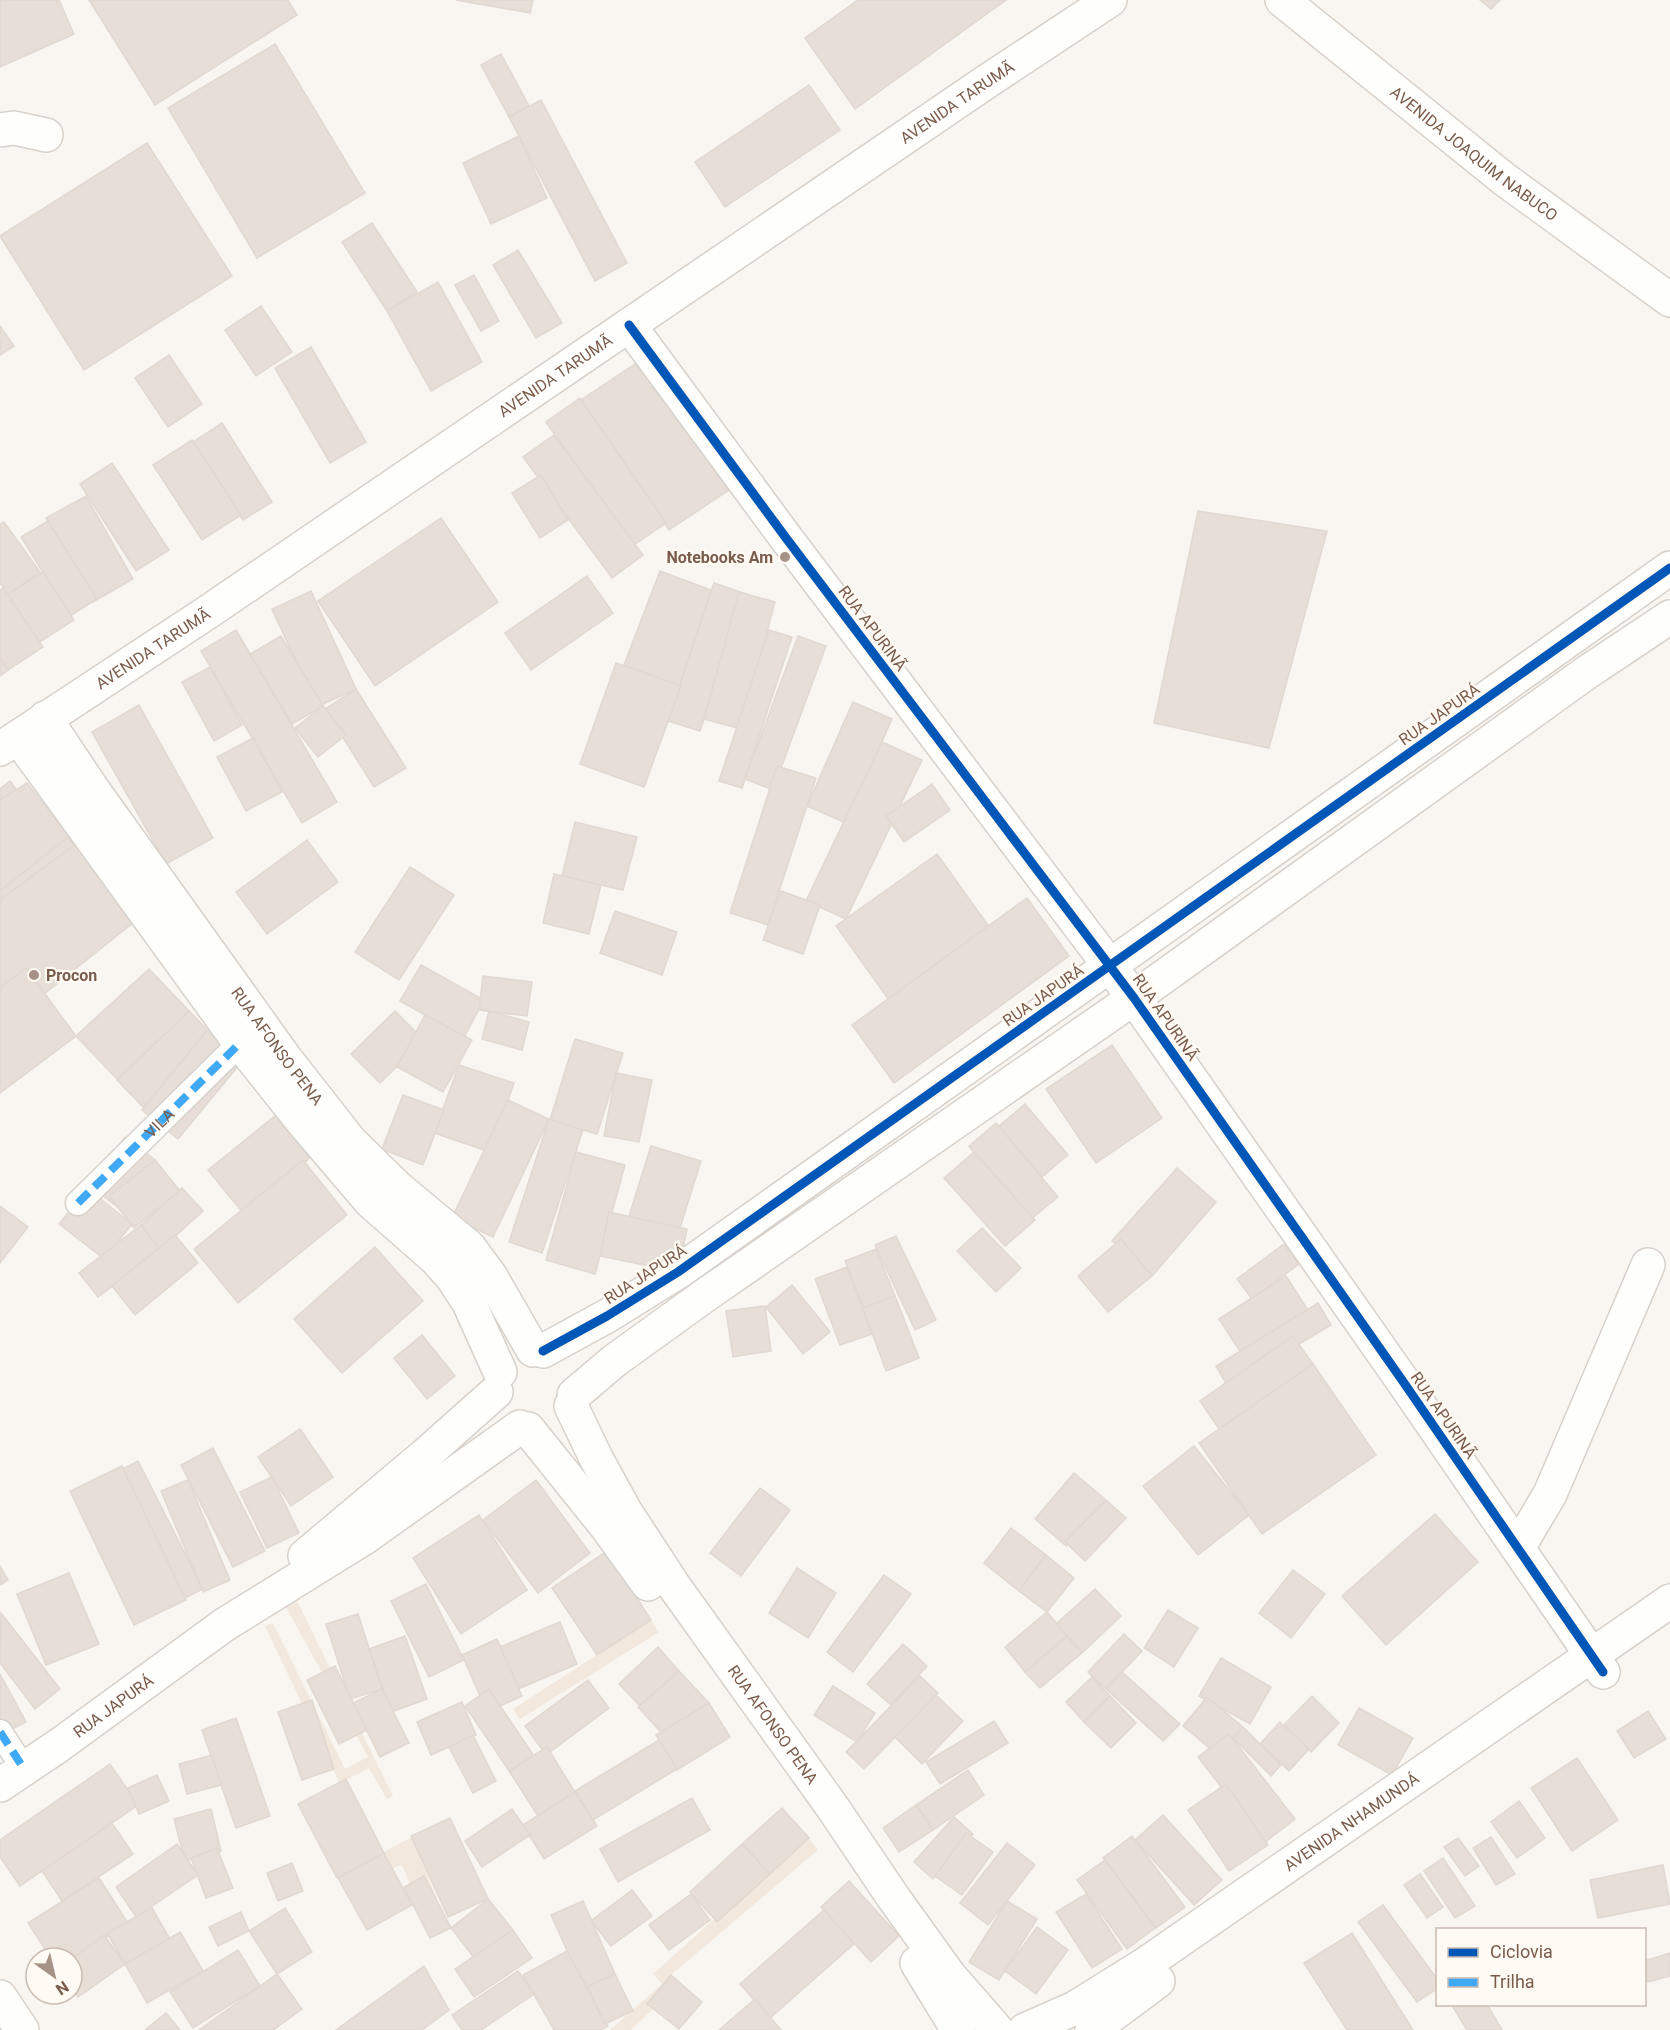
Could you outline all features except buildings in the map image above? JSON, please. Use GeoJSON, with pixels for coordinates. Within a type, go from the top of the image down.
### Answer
{"type":"FeatureCollection","features":[{"type":"Feature","properties":{"kind":"street","name":"AVENIDA TARUMÃ"},"geometry":{"type":"LineString","coordinates":[[9,743],[208,612],[1110,0]]}},
{"type":"Feature","properties":{"kind":"street","name":"AVENIDA JOAQUIM NABUCO"},"geometry":{"type":"LineString","coordinates":[[1282,0],[1504,179],[1670,300]]}},
{"type":"Feature","properties":{"kind":"street"},"geometry":{"type":"LineString","coordinates":[[0,130],[14,128],[46,135]]}},
{"type":"Feature","properties":{"kind":"street","name":"RUA APURINÃ"},"geometry":{"type":"LineString","coordinates":[[629,325],[786,538],[1134,998],[1598,1664]]}},
{"type":"Feature","properties":{"kind":"street","name":"RUA JAPURÁ"},"geometry":{"type":"LineString","coordinates":[[538,1350],[607,1316],[678,1272],[1670,568]]}},
{"type":"Feature","properties":{"kind":"street"},"geometry":{"type":"LineString","coordinates":[[573,1400],[574,1383],[569,1368],[557,1357],[538,1350],[519,1353],[508,1361],[498,1382],[499,1406],[508,1419],[524,1428],[541,1429],[553,1425],[564,1417],[573,1400],[614,1361],[707,1293],[1134,998],[1586,673],[1670,617]]}},
{"type":"Feature","properties":{"kind":"street","name":"RUA AFONSO PENA"},"geometry":{"type":"LineString","coordinates":[[45,718],[91,787],[285,1058],[372,1202],[435,1258],[452,1277],[469,1303],[498,1382]]}},
{"type":"Feature","properties":{"kind":"street","name":"RUA AFONSO PENA"},"geometry":{"type":"LineString","coordinates":[[9,743],[240,1044],[340,1148],[398,1188],[469,1247],[538,1350]]}},
{"type":"Feature","properties":{"kind":"street","name":"VILA"},"geometry":{"type":"LineString","coordinates":[[78,1203],[240,1044]]}},
{"type":"Feature","properties":{"kind":"street"},"geometry":{"type":"LineString","coordinates":[[1518,1548],[1550,1494],[1648,1265]]}},
{"type":"Feature","properties":{"kind":"street","name":"RUA JAPURÁ"},"geometry":{"type":"LineString","coordinates":[[224,1625],[424,1456],[498,1382]]}},
{"type":"Feature","properties":{"kind":"street","name":"RUA AFONSO PENA"},"geometry":{"type":"LineString","coordinates":[[573,1400],[597,1460],[626,1511],[674,1586],[833,1808],[958,2030]]}},
{"type":"Feature","properties":{"kind":"street","name":"RUA AFONSO PENA"},"geometry":{"type":"LineString","coordinates":[[524,1428],[606,1526],[885,1902],[997,2030]]}},
{"type":"Feature","properties":{"kind":"street","name":"RUA JAPURÁ"},"geometry":{"type":"LineString","coordinates":[[12,1777],[224,1625],[363,1538],[524,1428]]}},
{"type":"Feature","properties":{"kind":"street","name":"AVENIDA NHAMUNDÁ"},"geometry":{"type":"LineString","coordinates":[[1092,2030],[1598,1664],[1670,1601]]}},
{"type":"Feature","properties":{"kind":"street","name":"AVENIDA NHAMUNDÁ"},"geometry":{"type":"LineString","coordinates":[[1025,2030],[1075,2008],[1144,1965],[1598,1664],[1670,1626]]}},
{"type":"Feature","properties":{"kind":"street"},"geometry":{"type":"LineString","coordinates":[[0,1732],[12,1777]]}},
{"type":"Feature","properties":{"kind":"street"},"geometry":{"type":"LineString","coordinates":[[0,1997],[22,2030]]}},
{"type":"Feature","properties":{"kind":"shaded area"},"geometry":{"type":"Polygon","coordinates":[[[297,1601],[393,1796],[387,1799],[369,1768],[346,1780],[384,1852],[412,1837],[447,1924],[430,1933],[402,1865],[382,1872],[265,1626],[273,1623],[345,1769],[368,1757],[286,1607],[297,1601]]]}},
{"type":"Feature","properties":{"kind":"shaded area"},"geometry":{"type":"Polygon","coordinates":[[[651,1620],[659,1632],[520,1719],[513,1709],[651,1620]]]}},
{"type":"Feature","properties":{"kind":"shaded area"},"geometry":{"type":"Polygon","coordinates":[[[807,1836],[818,1850],[671,1975],[677,1986],[631,2030],[610,2030],[662,1984],[653,1974],[807,1836]]]}},
{"type":"Feature","properties":{"kind":"marked path"},"geometry":{"type":"LineString","coordinates":[[78,1203],[240,1043]]}},
{"type":"Feature","properties":{"kind":"marked path"},"geometry":{"type":"LineString","coordinates":[[0,1732],[24,1769]]}},
{"type":"Feature","properties":{"kind":"cycle path"},"geometry":{"type":"LineString","coordinates":[[629,325],[786,538],[1134,998],[1603,1672]]}},
{"type":"Feature","properties":{"kind":"cycle path"},"geometry":{"type":"LineString","coordinates":[[543,1351],[607,1316],[678,1272],[1670,568]]}},
{"type":"Feature","properties":{"kind":"place","name":"Notebooks Am"},"geometry":{"type":"Point","coordinates":[785,557]}},
{"type":"Feature","properties":{"kind":"place","name":"Procon"},"geometry":{"type":"Point","coordinates":[34,975]}}]}
